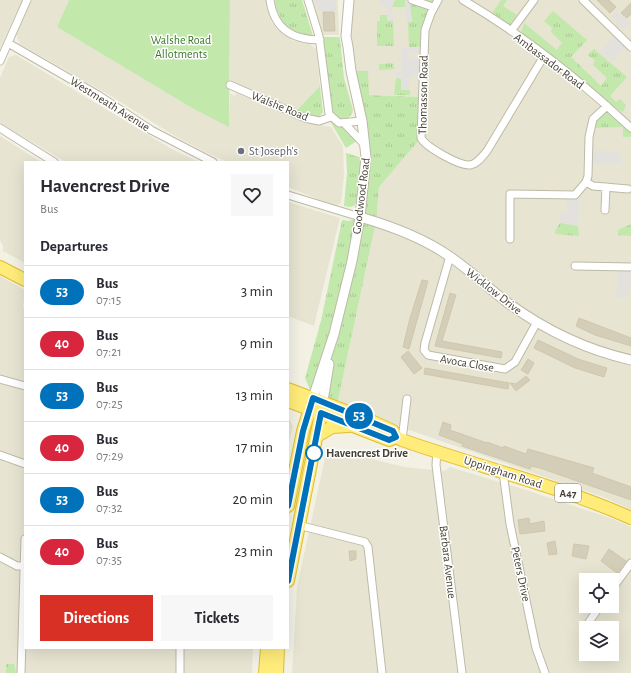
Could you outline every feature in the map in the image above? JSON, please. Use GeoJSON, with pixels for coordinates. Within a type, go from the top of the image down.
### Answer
{"type":"FeatureCollection","features":[{"type":"Feature","properties":{"kind":"highway"},"geometry":{"type":"LineString","coordinates":[[0,267],[24,279]]}},
{"type":"Feature","properties":{"kind":"highway","name":"Uppingham Road"},"geometry":{"type":"LineString","coordinates":[[289,390],[358,428],[389,440],[399,438],[603,506],[631,518]]}},
{"type":"Feature","properties":{"kind":"highway","name":"Uppingham Road"},"geometry":{"type":"LineString","coordinates":[[289,401],[317,405],[393,431],[399,438]]}},
{"type":"Feature","properties":{"kind":"highway"},"geometry":{"type":"LineString","coordinates":[[289,575],[298,524],[310,474],[316,436],[317,405]]}},
{"type":"Feature","properties":{"kind":"highway"},"geometry":{"type":"LineString","coordinates":[[289,497],[292,469],[303,431],[317,405]]}},
{"type":"Feature","properties":{"kind":"highway"},"geometry":{"type":"LineString","coordinates":[[316,436],[332,427],[358,428]]}},
{"type":"Feature","properties":{"kind":"highway"},"geometry":{"type":"LineString","coordinates":[[265,673],[267,649]]}},
{"type":"Feature","properties":{"kind":"highway"},"geometry":{"type":"LineString","coordinates":[[278,649],[278,673]]}},
{"type":"Feature","properties":{"kind":"street"},"geometry":{"type":"LineString","coordinates":[[0,61],[27,0]]}},
{"type":"Feature","properties":{"kind":"street"},"geometry":{"type":"LineString","coordinates":[[270,0],[274,16],[282,27],[302,39],[320,40]]}},
{"type":"Feature","properties":{"kind":"street"},"geometry":{"type":"LineString","coordinates":[[308,0],[320,40],[327,104],[330,117],[344,123],[365,145]]}},
{"type":"Feature","properties":{"kind":"street","name":"Goodwood Road"},"geometry":{"type":"LineString","coordinates":[[317,405],[360,217],[366,157],[362,121],[351,71],[346,36],[348,0]]}},
{"type":"Feature","properties":{"kind":"street"},"geometry":{"type":"LineString","coordinates":[[412,0],[433,7]]}},
{"type":"Feature","properties":{"kind":"street","name":"Thomasson Road"},"geometry":{"type":"LineString","coordinates":[[438,0],[433,7],[425,30],[421,138],[424,144],[458,162],[470,165],[479,161],[487,151],[544,56]]}},
{"type":"Feature","properties":{"kind":"street","name":"Ambassador Road"},"geometry":{"type":"LineString","coordinates":[[463,0],[492,17],[544,56],[607,106],[631,128]]}},
{"type":"Feature","properties":{"kind":"street"},"geometry":{"type":"LineString","coordinates":[[511,32],[534,0]]}},
{"type":"Feature","properties":{"kind":"street"},"geometry":{"type":"LineString","coordinates":[[583,0],[630,44]]}},
{"type":"Feature","properties":{"kind":"street","name":"Westmeath Avenue"},"geometry":{"type":"LineString","coordinates":[[8,43],[98,95],[151,130],[211,161]]}},
{"type":"Feature","properties":{"kind":"street","name":"Walshe Road"},"geometry":{"type":"LineString","coordinates":[[230,85],[305,118],[319,120],[330,117]]}},
{"type":"Feature","properties":{"kind":"street"},"geometry":{"type":"LineString","coordinates":[[510,239],[510,194],[575,195],[586,182],[588,176],[589,137],[593,119],[607,106]]}},
{"type":"Feature","properties":{"kind":"street"},"geometry":{"type":"LineString","coordinates":[[344,123],[362,121]]}},
{"type":"Feature","properties":{"kind":"street"},"geometry":{"type":"LineString","coordinates":[[0,128],[52,161]]}},
{"type":"Feature","properties":{"kind":"street"},"geometry":{"type":"LineString","coordinates":[[586,182],[593,186],[628,189]]}},
{"type":"Feature","properties":{"kind":"street"},"geometry":{"type":"LineString","coordinates":[[606,187],[606,210]]}},
{"type":"Feature","properties":{"kind":"street"},"geometry":{"type":"LineString","coordinates":[[289,195],[360,217]]}},
{"type":"Feature","properties":{"kind":"street","name":"Wicklow Drive"},"geometry":{"type":"LineString","coordinates":[[360,217],[415,237],[450,256],[507,303],[537,322],[583,345],[631,360]]}},
{"type":"Feature","properties":{"kind":"street","name":"Avoca Close"},"geometry":{"type":"LineString","coordinates":[[450,256],[425,342],[424,350],[428,355],[505,369],[515,362],[537,322]]}},
{"type":"Feature","properties":{"kind":"street"},"geometry":{"type":"LineString","coordinates":[[575,266],[631,267]]}},
{"type":"Feature","properties":{"kind":"street"},"geometry":{"type":"LineString","coordinates":[[0,379],[24,386]]}},
{"type":"Feature","properties":{"kind":"street"},"geometry":{"type":"LineString","coordinates":[[399,438],[407,399]]}},
{"type":"Feature","properties":{"kind":"street","name":"Barbara Avenue"},"geometry":{"type":"LineString","coordinates":[[437,451],[436,465],[462,673]]}},
{"type":"Feature","properties":{"kind":"street"},"geometry":{"type":"LineString","coordinates":[[0,455],[24,464]]}},
{"type":"Feature","properties":{"kind":"street","name":"Peters Drive"},"geometry":{"type":"LineString","coordinates":[[503,472],[510,524],[536,648],[545,673]]}},
{"type":"Feature","properties":{"kind":"street"},"geometry":{"type":"LineString","coordinates":[[298,524],[365,542],[368,547],[382,673]]}},
{"type":"Feature","properties":{"kind":"street"},"geometry":{"type":"LineString","coordinates":[[0,558],[17,566],[24,566],[24,626],[21,673]]}},
{"type":"Feature","properties":{"kind":"street"},"geometry":{"type":"LineString","coordinates":[[619,580],[631,562]]}},
{"type":"Feature","properties":{"kind":"street"},"geometry":{"type":"LineString","coordinates":[[180,649],[180,673]]}},
{"type":"Feature","properties":{"kind":"shaded area"},"geometry":{"type":"Polygon","coordinates":[[[0,0],[22,0],[0,48],[0,0]]]}},
{"type":"Feature","properties":{"kind":"shaded area"},"geometry":{"type":"Polygon","coordinates":[[[32,0],[69,0],[57,27],[192,108],[229,126],[230,93],[235,96],[236,93],[304,122],[331,127],[343,146],[344,176],[341,203],[337,205],[325,202],[289,187],[289,161],[226,161],[205,152],[175,136],[111,96],[20,44],[16,34],[32,0]]]}},
{"type":"Feature","properties":{"kind":"shaded area"},"geometry":{"type":"Polygon","coordinates":[[[230,0],[267,0],[268,12],[272,23],[278,30],[294,41],[310,44],[316,49],[320,86],[297,110],[230,81],[230,0]]]}},
{"type":"Feature","properties":{"kind":"shaded area"},"geometry":{"type":"Polygon","coordinates":[[[313,0],[338,0],[339,35],[323,35],[313,0]]]}},
{"type":"Feature","properties":{"kind":"shaded area"},"geometry":{"type":"Polygon","coordinates":[[[314,0],[336,0],[336,11],[319,11],[314,0]]]}},
{"type":"Feature","properties":{"kind":"shaded area"},"geometry":{"type":"Polygon","coordinates":[[[348,0],[631,0],[631,510],[606,498],[409,430],[338,400],[376,222],[379,187],[421,138],[421,97],[356,94],[350,47],[348,0]]]}},
{"type":"Feature","properties":{"kind":"shaded area"},"geometry":{"type":"Polygon","coordinates":[[[380,0],[395,0],[392,7],[393,21],[387,21],[387,6],[380,5],[380,0]]]}},
{"type":"Feature","properties":{"kind":"shaded area"},"geometry":{"type":"Polygon","coordinates":[[[405,0],[413,0],[410,4],[412,22],[406,22],[405,0]]]}},
{"type":"Feature","properties":{"kind":"shaded area"},"geometry":{"type":"Polygon","coordinates":[[[616,11],[630,23],[624,29],[619,27],[616,32],[612,29],[618,22],[612,16],[616,11]]]}},
{"type":"Feature","properties":{"kind":"shaded area"},"geometry":{"type":"Polygon","coordinates":[[[616,33],[628,44],[612,61],[599,52],[616,33]]]}},
{"type":"Feature","properties":{"kind":"shaded area"},"geometry":{"type":"Polygon","coordinates":[[[402,48],[422,48],[422,52],[410,53],[410,57],[421,58],[419,76],[410,76],[409,90],[401,90],[401,79],[396,78],[396,72],[402,72],[402,48]]]}},
{"type":"Feature","properties":{"kind":"shaded area"},"geometry":{"type":"Polygon","coordinates":[[[16,55],[170,148],[197,161],[64,161],[0,123],[0,78],[9,57],[16,55]]]}},
{"type":"Feature","properties":{"kind":"shaded area"},"geometry":{"type":"Polygon","coordinates":[[[0,136],[39,161],[24,161],[24,262],[3,251],[3,246],[0,240],[0,136]]]}},
{"type":"Feature","properties":{"kind":"shaded area"},"geometry":{"type":"Polygon","coordinates":[[[589,150],[620,152],[622,163],[591,164],[589,150]]]}},
{"type":"Feature","properties":{"kind":"shaded area"},"geometry":{"type":"Polygon","coordinates":[[[579,196],[578,226],[560,222],[559,213],[567,213],[567,197],[579,196]]]}},
{"type":"Feature","properties":{"kind":"shaded area"},"geometry":{"type":"Polygon","coordinates":[[[289,202],[340,218],[314,326],[289,316],[289,202]]]}},
{"type":"Feature","properties":{"kind":"shaded area"},"geometry":{"type":"Polygon","coordinates":[[[619,267],[631,268],[630,296],[616,298],[619,267]]]}},
{"type":"Feature","properties":{"kind":"shaded area"},"geometry":{"type":"Polygon","coordinates":[[[0,276],[24,289],[24,649],[253,649],[252,673],[0,673],[0,276]]]}},
{"type":"Feature","properties":{"kind":"shaded area"},"geometry":{"type":"Polygon","coordinates":[[[289,418],[293,427],[289,442],[289,418]]]}},
{"type":"Feature","properties":{"kind":"shaded area"},"geometry":{"type":"Polygon","coordinates":[[[340,451],[404,467],[445,471],[450,467],[526,490],[613,519],[631,527],[631,673],[292,673],[297,587],[326,453],[340,451]]]}},
{"type":"Feature","properties":{"kind":"green space","name":"Walshe Road Allotments"},"geometry":{"type":"Polygon","coordinates":[[[69,0],[230,0],[229,127],[192,108],[57,27],[69,0]]]}},
{"type":"Feature","properties":{"kind":"green space"},"geometry":{"type":"Polygon","coordinates":[[[275,0],[302,0],[313,36],[299,36],[287,27],[278,14],[275,0]]]}},
{"type":"Feature","properties":{"kind":"green space"},"geometry":{"type":"Polygon","coordinates":[[[395,0],[405,0],[405,7],[392,7],[395,0]]]}},
{"type":"Feature","properties":{"kind":"green space"},"geometry":{"type":"Polygon","coordinates":[[[413,0],[438,0],[433,7],[424,47],[409,47],[408,22],[412,22],[410,8],[413,0]]]}},
{"type":"Feature","properties":{"kind":"green space"},"geometry":{"type":"Polygon","coordinates":[[[501,0],[507,0],[503,6],[517,15],[507,29],[490,16],[501,0]]]}},
{"type":"Feature","properties":{"kind":"green space"},"geometry":{"type":"Polygon","coordinates":[[[553,11],[587,40],[571,57],[601,86],[607,78],[593,65],[595,60],[587,55],[594,49],[627,77],[610,96],[616,102],[620,99],[626,105],[623,112],[593,94],[521,33],[524,23],[557,50],[562,43],[551,32],[552,28],[544,21],[553,11]]]}},
{"type":"Feature","properties":{"kind":"green space"},"geometry":{"type":"Polygon","coordinates":[[[380,15],[387,15],[387,21],[393,21],[394,46],[377,46],[377,21],[380,21],[380,15]]]}},
{"type":"Feature","properties":{"kind":"green space"},"geometry":{"type":"Polygon","coordinates":[[[322,37],[339,37],[340,39],[344,78],[353,110],[352,114],[348,118],[338,118],[332,111],[322,37]]]}},
{"type":"Feature","properties":{"kind":"green space"},"geometry":{"type":"Polygon","coordinates":[[[393,63],[394,69],[379,70],[379,64],[393,63]]]}},
{"type":"Feature","properties":{"kind":"green space"},"geometry":{"type":"Polygon","coordinates":[[[351,71],[368,71],[369,95],[421,97],[421,138],[379,187],[376,222],[338,400],[313,397],[305,378],[321,321],[342,220],[349,221],[360,217],[368,159],[351,71]]]}},
{"type":"Feature","properties":{"kind":"green space"},"geometry":{"type":"Polygon","coordinates":[[[396,78],[401,78],[401,90],[410,90],[410,95],[394,95],[396,78]]]}},
{"type":"Feature","properties":{"kind":"green space"},"geometry":{"type":"Polygon","coordinates":[[[320,86],[323,112],[316,120],[295,112],[320,86]]]}},
{"type":"Feature","properties":{"kind":"green space"},"geometry":{"type":"Polygon","coordinates":[[[607,106],[631,125],[631,137],[623,137],[623,127],[591,128],[607,106]]]}},
{"type":"Feature","properties":{"kind":"green space"},"geometry":{"type":"Polygon","coordinates":[[[330,121],[348,129],[360,139],[346,148],[330,121]]]}},
{"type":"Feature","properties":{"kind":"green space"},"geometry":{"type":"Polygon","coordinates":[[[346,153],[362,158],[357,201],[354,206],[350,207],[344,206],[347,173],[346,153]]]}},
{"type":"Feature","properties":{"kind":"green space"},"geometry":{"type":"Polygon","coordinates":[[[560,223],[578,226],[579,236],[555,234],[555,231],[560,223]]]}},
{"type":"Feature","properties":{"kind":"green space"},"geometry":{"type":"Polygon","coordinates":[[[631,224],[631,236],[618,235],[618,230],[631,224]]]}},
{"type":"Feature","properties":{"kind":"green space"},"geometry":{"type":"Polygon","coordinates":[[[6,664],[14,664],[16,673],[6,673],[6,664]]]}},
{"type":"Feature","properties":{"kind":"building"},"geometry":{"type":"Polygon","coordinates":[[[597,0],[609,0],[616,7],[610,13],[597,0]]]}},
{"type":"Feature","properties":{"kind":"building"},"geometry":{"type":"Polygon","coordinates":[[[631,3],[631,14],[627,18],[621,13],[631,3]]]}},
{"type":"Feature","properties":{"kind":"building"},"geometry":{"type":"Polygon","coordinates":[[[323,12],[334,12],[335,31],[324,31],[323,12]]]}},
{"type":"Feature","properties":{"kind":"building"},"geometry":{"type":"Polygon","coordinates":[[[422,280],[428,281],[409,349],[403,347],[422,280]]]}},
{"type":"Feature","properties":{"kind":"building"},"geometry":{"type":"Polygon","coordinates":[[[450,293],[456,295],[442,341],[502,352],[501,358],[435,346],[450,293]]]}},
{"type":"Feature","properties":{"kind":"building"},"geometry":{"type":"Polygon","coordinates":[[[579,318],[631,338],[631,346],[595,335],[576,326],[579,318]]]}},
{"type":"Feature","properties":{"kind":"building"},"geometry":{"type":"Polygon","coordinates":[[[538,340],[578,359],[607,368],[604,377],[575,368],[534,348],[538,340]]]}},
{"type":"Feature","properties":{"kind":"building"},"geometry":{"type":"Polygon","coordinates":[[[408,351],[422,368],[414,374],[401,357],[408,351]]]}},
{"type":"Feature","properties":{"kind":"building"},"geometry":{"type":"Polygon","coordinates":[[[528,359],[534,363],[528,374],[521,370],[528,359]]]}},
{"type":"Feature","properties":{"kind":"building"},"geometry":{"type":"Polygon","coordinates":[[[425,368],[509,383],[508,389],[424,374],[425,368]]]}},
{"type":"Feature","properties":{"kind":"building"},"geometry":{"type":"Polygon","coordinates":[[[526,376],[530,380],[516,391],[510,383],[516,384],[526,376]]]}},
{"type":"Feature","properties":{"kind":"building"},"geometry":{"type":"Polygon","coordinates":[[[443,422],[451,425],[450,430],[503,448],[504,446],[526,454],[528,449],[594,468],[592,473],[631,487],[631,500],[540,468],[531,466],[530,469],[462,446],[463,444],[439,435],[443,422]]]}},
{"type":"Feature","properties":{"kind":"building"},"geometry":{"type":"Polygon","coordinates":[[[529,518],[530,524],[544,521],[545,531],[520,534],[518,520],[529,518]]]}},
{"type":"Feature","properties":{"kind":"building"},"geometry":{"type":"Polygon","coordinates":[[[555,541],[557,554],[549,555],[547,543],[555,541]]]}},
{"type":"Feature","properties":{"kind":"building"},"geometry":{"type":"Polygon","coordinates":[[[574,544],[589,546],[586,559],[572,556],[574,544]]]}},
{"type":"Feature","properties":{"kind":"building"},"geometry":{"type":"Polygon","coordinates":[[[609,549],[626,561],[617,573],[601,561],[609,549]]]}},
{"type":"Feature","properties":{"kind":"building"},"geometry":{"type":"Polygon","coordinates":[[[349,551],[356,551],[356,559],[350,561],[349,551]]]}},
{"type":"Feature","properties":{"kind":"bus line","name":"53"},"geometry":{"type":"LineString","coordinates":[[289,501],[303,431],[313,398],[393,431],[396,437],[389,440],[321,413],[289,575]]}},
{"type":"Feature","properties":{"kind":"place","name":"St Joseph's"},"geometry":{"type":"Point","coordinates":[241,151]}},
{"type":"Feature","properties":{"kind":"place","name":"Havencrest Drive"},"geometry":{"type":"Point","coordinates":[314,453]}}]}
